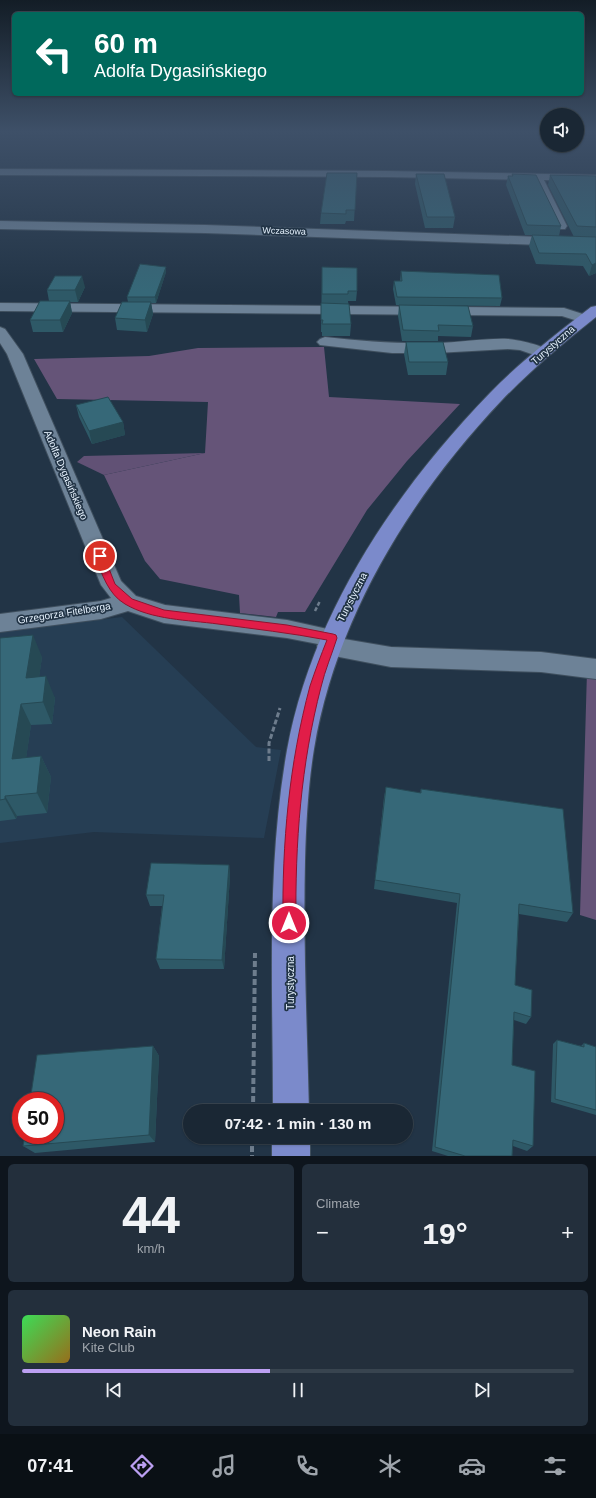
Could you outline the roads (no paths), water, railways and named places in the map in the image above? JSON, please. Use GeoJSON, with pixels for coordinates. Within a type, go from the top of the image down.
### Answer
{"type":"FeatureCollection","features":[{"type":"Feature","properties":{"kind":"main road","name":"Turystyczna"},"geometry":{"type":"LineString","coordinates":[[291,1104],[289,876],[293,807],[301,747],[308,714],[316,685],[331,642],[362,578],[383,542],[418,491],[466,430],[543,353],[590,315]]}},
{"type":"Feature","properties":{"kind":"main road"},"geometry":{"type":"LineString","coordinates":[[291,1144],[291,1156]]}},
{"type":"Feature","properties":{"kind":"street"},"geometry":{"type":"LineString","coordinates":[[541,185],[569,242]]}},
{"type":"Feature","properties":{"kind":"street","name":"Wczasowa"},"geometry":{"type":"LineString","coordinates":[[0,225],[205,228],[596,243]]}},
{"type":"Feature","properties":{"kind":"street"},"geometry":{"type":"LineString","coordinates":[[0,307],[564,312],[590,315]]}},
{"type":"Feature","properties":{"kind":"street","name":"Adolfa Dygasińskiego"},"geometry":{"type":"LineString","coordinates":[[0,332],[15,354],[112,585],[128,602],[164,614],[287,629],[331,642],[391,656],[540,662],[596,669]]}},
{"type":"Feature","properties":{"kind":"street"},"geometry":{"type":"LineString","coordinates":[[325,342],[399,348],[444,348],[508,344],[523,346],[543,353]]}},
{"type":"Feature","properties":{"kind":"street","name":"Grzegorza Fitelberga"},"geometry":{"type":"LineString","coordinates":[[0,623],[101,610],[128,602]]}}]}
